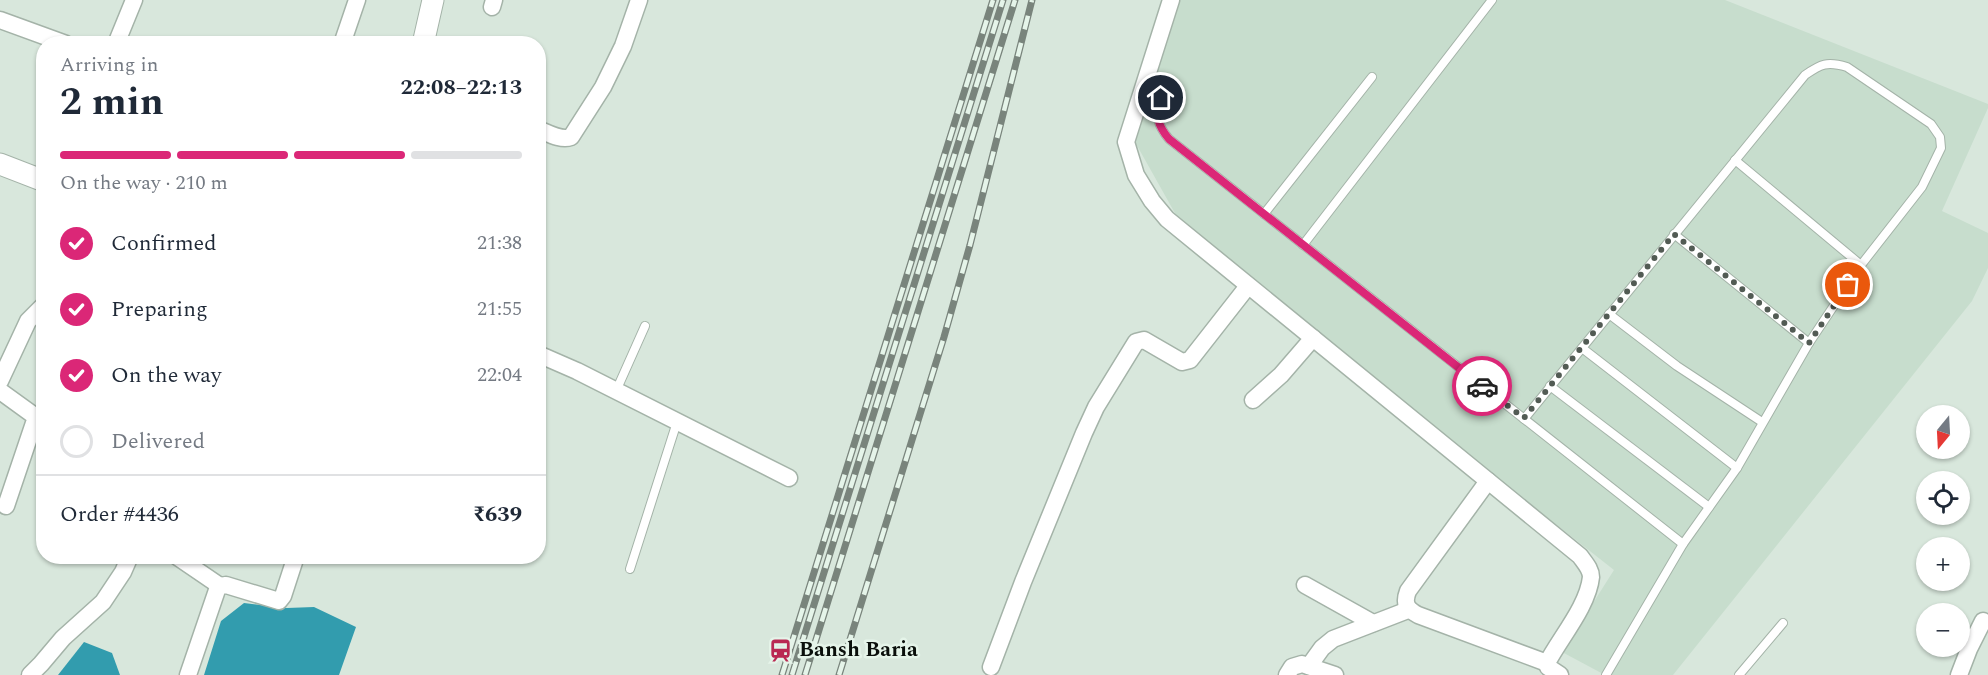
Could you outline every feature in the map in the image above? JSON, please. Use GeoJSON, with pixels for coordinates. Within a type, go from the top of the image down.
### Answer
{"type":"FeatureCollection","features":[{"type":"Feature","properties":{"kind":"street"},"geometry":{"type":"LineString","coordinates":[[119,36],[134,0]]}},
{"type":"Feature","properties":{"kind":"street"},"geometry":{"type":"LineString","coordinates":[[345,36],[357,0]]}},
{"type":"Feature","properties":{"kind":"street"},"geometry":{"type":"LineString","coordinates":[[425,36],[433,0]]}},
{"type":"Feature","properties":{"kind":"street"},"geometry":{"type":"LineString","coordinates":[[546,132],[567,139],[571,136],[603,87],[623,46],[639,0]]}},
{"type":"Feature","properties":{"kind":"street"},"geometry":{"type":"LineString","coordinates":[[1171,0],[1126,142],[1136,175],[1159,210],[1248,286],[1580,556],[1591,576],[1586,597],[1549,670],[1408,610],[1333,639],[1322,648],[1310,666]]}},
{"type":"Feature","properties":{"kind":"street"},"geometry":{"type":"LineString","coordinates":[[0,20],[44,36]]}},
{"type":"Feature","properties":{"kind":"street"},"geometry":{"type":"LineString","coordinates":[[0,164],[36,178]]}},
{"type":"Feature","properties":{"kind":"street"},"geometry":{"type":"LineString","coordinates":[[991,667],[1083,433],[1096,407],[1136,342],[1144,340],[1182,362],[1190,360],[1248,286]]}},
{"type":"Feature","properties":{"kind":"street"},"geometry":{"type":"LineString","coordinates":[[0,381],[28,321],[36,313]]}},
{"type":"Feature","properties":{"kind":"street"},"geometry":{"type":"LineString","coordinates":[[1253,400],[1281,375],[1313,338]]}},
{"type":"Feature","properties":{"kind":"street"},"geometry":{"type":"LineString","coordinates":[[546,358],[789,478]]}},
{"type":"Feature","properties":{"kind":"street"},"geometry":{"type":"LineString","coordinates":[[0,392],[36,417]]}},
{"type":"Feature","properties":{"kind":"street"},"geometry":{"type":"LineString","coordinates":[[6,506],[36,438]]}},
{"type":"Feature","properties":{"kind":"street"},"geometry":{"type":"LineString","coordinates":[[1408,610],[1406,604],[1408,591],[1488,481]]}},
{"type":"Feature","properties":{"kind":"street"},"geometry":{"type":"LineString","coordinates":[[30,675],[63,638],[103,602],[126,564]]}},
{"type":"Feature","properties":{"kind":"street"},"geometry":{"type":"LineString","coordinates":[[189,564],[220,586],[226,585],[279,601],[283,596],[293,564]]}},
{"type":"Feature","properties":{"kind":"street"},"geometry":{"type":"LineString","coordinates":[[1305,585],[1373,623]]}},
{"type":"Feature","properties":{"kind":"street"},"geometry":{"type":"LineString","coordinates":[[188,675],[213,599],[220,586]]}},
{"type":"Feature","properties":{"kind":"street"},"geometry":{"type":"LineString","coordinates":[[1959,675],[1983,621]]}},
{"type":"Feature","properties":{"kind":"street"},"geometry":{"type":"LineString","coordinates":[[1287,675],[1297,664],[1335,675]]}},
{"type":"Feature","properties":{"kind":"lane"},"geometry":{"type":"LineString","coordinates":[[1303,244],[1492,0]]}},
{"type":"Feature","properties":{"kind":"lane"},"geometry":{"type":"LineString","coordinates":[[1524,418],[1805,75],[1819,65],[1833,63],[1847,67],[1931,124],[1940,137],[1941,148],[1929,174],[1911,202],[1861,265],[1809,343],[1737,468],[1683,544],[1606,675]]}},
{"type":"Feature","properties":{"kind":"lane"},"geometry":{"type":"LineString","coordinates":[[1264,214],[1372,77]]}},
{"type":"Feature","properties":{"kind":"lane"},"geometry":{"type":"LineString","coordinates":[[1161,98],[1156,117],[1169,139],[1683,544]]}},
{"type":"Feature","properties":{"kind":"lane"},"geometry":{"type":"LineString","coordinates":[[1735,160],[1861,265]]}},
{"type":"Feature","properties":{"kind":"lane"},"geometry":{"type":"LineString","coordinates":[[1674,234],[1809,343]]}},
{"type":"Feature","properties":{"kind":"lane"},"geometry":{"type":"LineString","coordinates":[[1609,314],[1677,366],[1762,422]]}},
{"type":"Feature","properties":{"kind":"lane"},"geometry":{"type":"LineString","coordinates":[[616,391],[645,326]]}},
{"type":"Feature","properties":{"kind":"lane"},"geometry":{"type":"LineString","coordinates":[[1582,348],[1737,468]]}},
{"type":"Feature","properties":{"kind":"lane"},"geometry":{"type":"LineString","coordinates":[[1550,386],[1709,507]]}},
{"type":"Feature","properties":{"kind":"lane"},"geometry":{"type":"LineString","coordinates":[[630,569],[677,422]]}},
{"type":"Feature","properties":{"kind":"lane"},"geometry":{"type":"LineString","coordinates":[[1739,675],[1782,623]]}},
{"type":"Feature","properties":{"kind":"shaded area"},"geometry":{"type":"Polygon","coordinates":[[[1180,0],[1725,0],[1988,104],[1942,211],[1988,233],[1988,268],[1972,301],[1673,675],[1605,675],[1562,652],[1614,570],[1389,393],[1176,215],[1135,142],[1180,0]]]}},
{"type":"Feature","properties":{"kind":"water"},"geometry":{"type":"Polygon","coordinates":[[[244,603],[287,608],[314,607],[356,627],[339,675],[204,675],[221,621],[244,603]]]}},
{"type":"Feature","properties":{"kind":"water"},"geometry":{"type":"Polygon","coordinates":[[[84,642],[112,653],[120,675],[58,675],[84,642]]]}},
{"type":"Feature","properties":{"kind":"railway"},"geometry":{"type":"LineString","coordinates":[[782,675],[993,0]]}},
{"type":"Feature","properties":{"kind":"railway"},"geometry":{"type":"LineString","coordinates":[[792,675],[1003,0]]}},
{"type":"Feature","properties":{"kind":"railway"},"geometry":{"type":"LineString","coordinates":[[805,675],[1015,0]]}},
{"type":"Feature","properties":{"kind":"railway"},"geometry":{"type":"LineString","coordinates":[[839,675],[944,337],[970,245],[1032,0]]}},
{"type":"Feature","properties":{"kind":"way so far"},"geometry":{"type":"LineString","coordinates":[[1482,386],[1524,418],[1674,234],[1809,343],[1848,285]]}},
{"type":"Feature","properties":{"kind":"place","name":"Bansh Baria"},"geometry":{"type":"Point","coordinates":[781,650]}},
{"type":"Feature","properties":{"kind":"route"},"geometry":{"type":"LineString","coordinates":[[1161,98],[1156,117],[1169,139],[1482,386]]}}]}
